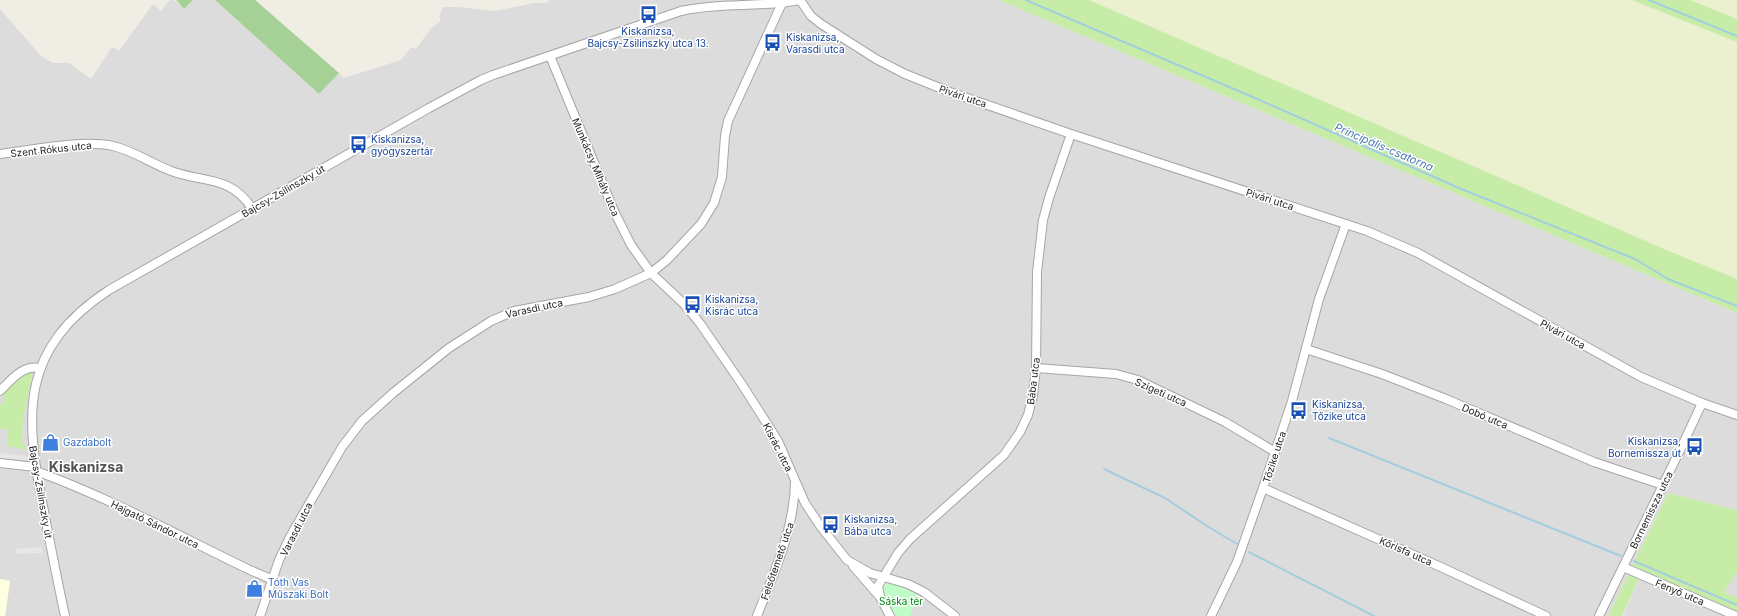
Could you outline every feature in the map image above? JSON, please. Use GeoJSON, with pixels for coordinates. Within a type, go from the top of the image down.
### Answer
{"type":"FeatureCollection","features":[{"type":"Feature","properties":{"kind":"street","name":"Bajcsy-Zsilinszky út"},"geometry":{"type":"LineString","coordinates":[[65,616],[36,469],[32,441],[32,418],[35,390],[40,368],[48,350],[58,335],[76,314],[93,300],[109,290],[481,80],[695,7],[710,5],[782,3],[800,0]]}},
{"type":"Feature","properties":{"kind":"street","name":"Pivári utca"},"geometry":{"type":"LineString","coordinates":[[800,0],[811,16],[821,24],[892,68],[950,92],[1071,134],[1367,231],[1418,253],[1620,366],[1662,387],[1737,415]]}},
{"type":"Feature","properties":{"kind":"street","name":"Varasdi utca"},"geometry":{"type":"LineString","coordinates":[[260,616],[291,535],[342,447],[362,422],[393,393],[449,348],[477,329],[501,316],[514,311],[601,293],[635,281],[651,273],[667,260],[690,237],[701,224],[714,203],[722,177],[725,136],[728,120],[782,3]]}},
{"type":"Feature","properties":{"kind":"street","name":"Munkácsy Mihály utca"},"geometry":{"type":"LineString","coordinates":[[550,56],[614,211],[633,249],[651,273]]}},
{"type":"Feature","properties":{"kind":"street","name":"Bába utca"},"geometry":{"type":"LineString","coordinates":[[884,576],[910,539],[994,464],[1014,441],[1030,410],[1036,368],[1038,272],[1044,220],[1049,198],[1071,134]]}},
{"type":"Feature","properties":{"kind":"street","name":"Szent Rókus utca"},"geometry":{"type":"LineString","coordinates":[[0,154],[67,145],[94,144],[113,146],[128,150],[175,172],[226,184],[239,193],[252,208]]}},
{"type":"Feature","properties":{"kind":"street","name":"Tőzike utca"},"geometry":{"type":"LineString","coordinates":[[1211,616],[1237,562],[1264,488],[1306,349],[1321,293],[1346,224]]}},
{"type":"Feature","properties":{"kind":"street","name":"Kisrác utca"},"geometry":{"type":"LineString","coordinates":[[651,273],[684,303],[741,383],[778,441],[795,481],[811,513],[847,560],[866,571],[908,584],[924,592],[955,616]]}},
{"type":"Feature","properties":{"kind":"street","name":"Dobó utca"},"geometry":{"type":"LineString","coordinates":[[1306,349],[1382,374],[1446,399],[1594,462],[1663,485]]}},
{"type":"Feature","properties":{"kind":"street"},"geometry":{"type":"LineString","coordinates":[[0,391],[26,368],[33,366],[40,368]]}},
{"type":"Feature","properties":{"kind":"street","name":"Szigeti utca"},"geometry":{"type":"LineString","coordinates":[[1036,368],[1116,374],[1143,382],[1235,427],[1275,452]]}},
{"type":"Feature","properties":{"kind":"street","name":"Bornemissza utca"},"geometry":{"type":"LineString","coordinates":[[1599,616],[1702,403]]}},
{"type":"Feature","properties":{"kind":"street","name":"Hajgató Sándor utca"},"geometry":{"type":"LineString","coordinates":[[0,463],[36,469],[273,580]]}},
{"type":"Feature","properties":{"kind":"street","name":"Felsőtemető utca"},"geometry":{"type":"LineString","coordinates":[[757,616],[789,530],[794,509],[795,481]]}},
{"type":"Feature","properties":{"kind":"street","name":"Kőrisfa utca"},"geometry":{"type":"LineString","coordinates":[[1264,488],[1546,616]]}},
{"type":"Feature","properties":{"kind":"street"},"geometry":{"type":"LineString","coordinates":[[847,560],[880,597],[890,616]]}},
{"type":"Feature","properties":{"kind":"street","name":"Fenyő utca"},"geometry":{"type":"LineString","coordinates":[[1623,567],[1736,616]]}},
{"type":"Feature","properties":{"kind":"street"},"geometry":{"type":"LineString","coordinates":[[880,597],[878,586],[884,576]]}},
{"type":"Feature","properties":{"kind":"shaded area"},"geometry":{"type":"Polygon","coordinates":[[[170,0],[174,0],[184,9],[193,0],[215,0],[319,94],[339,73],[344,78],[401,60],[411,47],[416,49],[431,28],[441,21],[439,16],[443,7],[495,11],[534,3],[548,3],[549,0],[999,0],[1737,313],[1737,510],[1668,493],[1608,616],[5,616],[10,581],[0,579],[0,9],[41,56],[53,63],[69,63],[91,79],[112,47],[119,51],[153,4],[161,11],[170,0]]]}},
{"type":"Feature","properties":{"kind":"shaded area"},"geometry":{"type":"Polygon","coordinates":[[[1089,0],[1632,0],[1737,42],[1737,279],[1669,251],[1089,0]]]}},
{"type":"Feature","properties":{"kind":"shaded area"},"geometry":{"type":"Polygon","coordinates":[[[1690,0],[1737,0],[1737,19],[1690,0]]]}},
{"type":"Feature","properties":{"kind":"shaded area"},"geometry":{"type":"Polygon","coordinates":[[[0,453],[26,456],[26,460],[0,458],[0,453]]]}},
{"type":"Feature","properties":{"kind":"shaded area"},"geometry":{"type":"Polygon","coordinates":[[[42,547],[42,553],[16,554],[15,549],[42,547]]]}},
{"type":"Feature","properties":{"kind":"shaded area"},"geometry":{"type":"Polygon","coordinates":[[[1642,572],[1737,616],[1623,616],[1642,572]]]}},
{"type":"Feature","properties":{"kind":"shaded area"},"geometry":{"type":"Polygon","coordinates":[[[1737,572],[1737,598],[1724,592],[1737,572]]]}},
{"type":"Feature","properties":{"kind":"shaded area"},"geometry":{"type":"Polygon","coordinates":[[[0,579],[10,581],[5,616],[0,616],[0,579]]]}},
{"type":"Feature","properties":{"kind":"green space"},"geometry":{"type":"Polygon","coordinates":[[[176,0],[193,0],[184,9],[176,0]]]}},
{"type":"Feature","properties":{"kind":"green space"},"geometry":{"type":"Polygon","coordinates":[[[215,0],[255,0],[339,73],[319,94],[215,0]]]}},
{"type":"Feature","properties":{"kind":"green space"},"geometry":{"type":"Polygon","coordinates":[[[999,0],[1089,0],[1737,279],[1737,313],[999,0]]]}},
{"type":"Feature","properties":{"kind":"green space"},"geometry":{"type":"Polygon","coordinates":[[[1632,0],[1690,0],[1737,19],[1737,42],[1632,0]]]}},
{"type":"Feature","properties":{"kind":"green space"},"geometry":{"type":"Polygon","coordinates":[[[25,372],[33,372],[23,418],[22,442],[25,444],[26,450],[8,446],[8,429],[0,429],[0,405],[3,403],[3,393],[25,372]]]}},
{"type":"Feature","properties":{"kind":"green space"},"geometry":{"type":"Polygon","coordinates":[[[1668,493],[1737,510],[1737,572],[1724,592],[1737,598],[1737,613],[1642,572],[1622,616],[1608,616],[1668,493]]]}},
{"type":"Feature","properties":{"kind":"green space","name":"Sáska tér"},"geometry":{"type":"Polygon","coordinates":[[[888,581],[905,588],[918,596],[910,616],[893,616],[886,603],[883,593],[884,584],[888,581]]]}},
{"type":"Feature","properties":{"kind":"waterway","name":"Principális-csatorna"},"geometry":{"type":"LineString","coordinates":[[1026,0],[1255,98],[1459,188],[1635,259],[1668,279],[1737,306]]}},
{"type":"Feature","properties":{"kind":"waterway"},"geometry":{"type":"LineString","coordinates":[[1649,0],[1737,36]]}},
{"type":"Feature","properties":{"kind":"waterway"},"geometry":{"type":"LineString","coordinates":[[1329,438],[1621,556]]}},
{"type":"Feature","properties":{"kind":"waterway"},"geometry":{"type":"LineString","coordinates":[[1104,469],[1165,498],[1237,544]]}},
{"type":"Feature","properties":{"kind":"waterway"},"geometry":{"type":"LineString","coordinates":[[1249,552],[1374,616]]}},
{"type":"Feature","properties":{"kind":"waterway"},"geometry":{"type":"LineString","coordinates":[[1634,561],[1737,605]]}},
{"type":"Feature","properties":{"kind":"place","name":"Kiskanizsa, Bajcsy-Zsilinszky utca 13."},"geometry":{"type":"Point","coordinates":[648,14]}},
{"type":"Feature","properties":{"kind":"place","name":"Kiskanizsa, Varasdi utca"},"geometry":{"type":"Point","coordinates":[773,43]}},
{"type":"Feature","properties":{"kind":"place","name":"Kiskanizsa, gyógyszertár"},"geometry":{"type":"Point","coordinates":[358,145]}},
{"type":"Feature","properties":{"kind":"place","name":"Kiskanizsa, Kisrác utca"},"geometry":{"type":"Point","coordinates":[692,305]}},
{"type":"Feature","properties":{"kind":"place","name":"Kiskanizsa, Tőzike utca"},"geometry":{"type":"Point","coordinates":[1299,410]}},
{"type":"Feature","properties":{"kind":"place","name":"Gazdabolt"},"geometry":{"type":"Point","coordinates":[50,442]}},
{"type":"Feature","properties":{"kind":"place","name":"Kiskanizsa, Bornemissza út"},"geometry":{"type":"Point","coordinates":[1694,447]}},
{"type":"Feature","properties":{"kind":"place","name":"Kiskanizsa, Bába utca"},"geometry":{"type":"Point","coordinates":[831,525]}},
{"type":"Feature","properties":{"kind":"place","name":"Tóth Vas Műszaki Bolt"},"geometry":{"type":"Point","coordinates":[255,588]}},
{"type":"Feature","properties":{"kind":"district","name":"Kiskanizsa"},"geometry":{"type":"Point","coordinates":[86,466]}}]}
